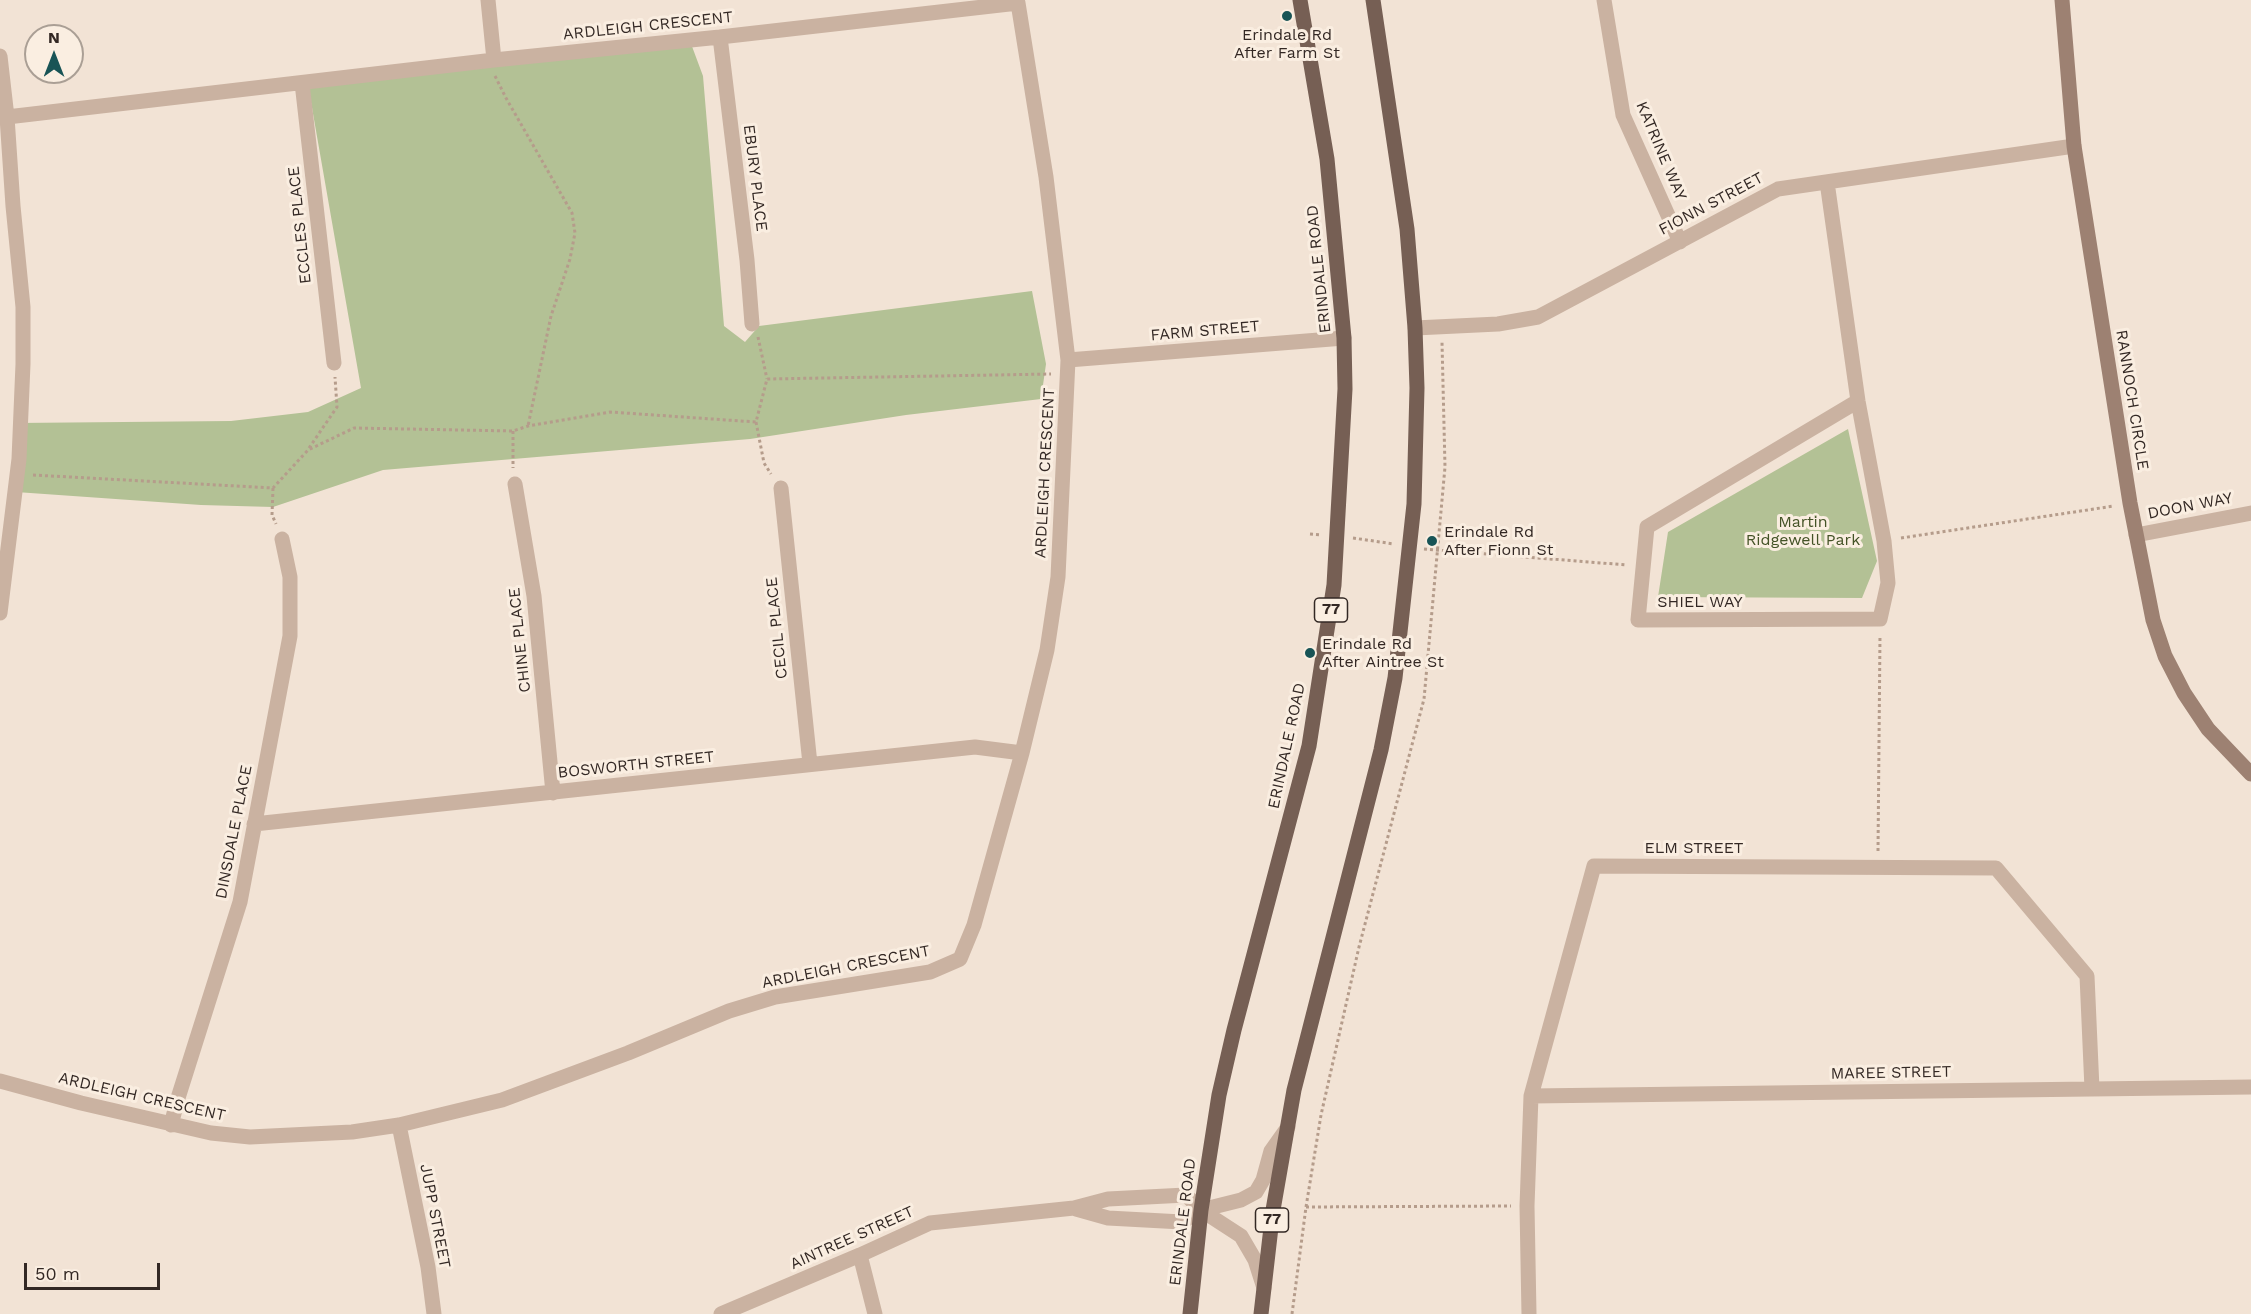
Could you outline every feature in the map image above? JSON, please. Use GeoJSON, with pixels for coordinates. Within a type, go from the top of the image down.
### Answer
{"type":"FeatureCollection","features":[{"type":"Feature","properties":{"kind":"main road","name":"ERINDALE ROAD"},"geometry":{"type":"LineString","coordinates":[[1190,1314],[1201,1210],[1219,1095],[1233,1030],[1309,746],[1330,621],[1338,536],[1345,389],[1344,338],[1327,159],[1300,0]]}},
{"type":"Feature","properties":{"kind":"main road","name":"77"},"geometry":{"type":"LineString","coordinates":[[1262,1314],[1273,1210],[1297,1078],[1381,750],[1401,631],[1410,547],[1415,480],[1417,388],[1415,328],[1407,229],[1372,0]]}},
{"type":"Feature","properties":{"kind":"street"},"geometry":{"type":"LineString","coordinates":[[488,0],[494,60]]}},
{"type":"Feature","properties":{"kind":"street","name":"KATRINE WAY"},"geometry":{"type":"LineString","coordinates":[[1604,0],[1623,115],[1680,242]]}},
{"type":"Feature","properties":{"kind":"street","name":"RANNOCH CIRCLE"},"geometry":{"type":"LineString","coordinates":[[2062,0],[2074,146],[2130,503],[2153,620],[2165,656],[2184,693],[2208,729],[2251,774]]}},
{"type":"Feature","properties":{"kind":"street","name":"ARDLEIGH CRESCENT"},"geometry":{"type":"LineString","coordinates":[[0,1080],[81,1103],[211,1133],[250,1137],[352,1132],[399,1125],[502,1100],[628,1053],[729,1011],[775,997],[930,972],[960,959],[974,925],[1022,753],[1047,650],[1058,577],[1068,367],[1046,177],[1018,2],[7,117]]}},
{"type":"Feature","properties":{"kind":"street","name":"EBURY PLACE"},"geometry":{"type":"LineString","coordinates":[[720,37],[747,260],[752,324]]}},
{"type":"Feature","properties":{"kind":"street"},"geometry":{"type":"LineString","coordinates":[[0,56],[23,307],[23,364],[17,475],[0,613]]}},
{"type":"Feature","properties":{"kind":"street","name":"ECCLES PLACE"},"geometry":{"type":"LineString","coordinates":[[302,83],[334,363]]}},
{"type":"Feature","properties":{"kind":"street","name":"FIONN STREET"},"geometry":{"type":"LineString","coordinates":[[1415,328],[1497,324],[1538,317],[1778,189],[2074,146]]}},
{"type":"Feature","properties":{"kind":"street"},"geometry":{"type":"LineString","coordinates":[[1827,182],[1858,401],[1884,541],[1888,583],[1880,619]]}},
{"type":"Feature","properties":{"kind":"street","name":"FARM STREET"},"geometry":{"type":"LineString","coordinates":[[1068,367],[1344,338]]}},
{"type":"Feature","properties":{"kind":"street","name":"SHIEL WAY"},"geometry":{"type":"LineString","coordinates":[[1858,401],[1647,527],[1638,620],[1880,619]]}},
{"type":"Feature","properties":{"kind":"street","name":"CHINE PLACE"},"geometry":{"type":"LineString","coordinates":[[515,484],[534,596],[553,793]]}},
{"type":"Feature","properties":{"kind":"street","name":"CECIL PLACE"},"geometry":{"type":"LineString","coordinates":[[781,488],[810,764]]}},
{"type":"Feature","properties":{"kind":"street","name":"DOON WAY"},"geometry":{"type":"LineString","coordinates":[[2136,535],[2251,513]]}},
{"type":"Feature","properties":{"kind":"street","name":"DINSDALE PLACE"},"geometry":{"type":"LineString","coordinates":[[171,1125],[240,902],[290,636],[290,577],[282,539]]}},
{"type":"Feature","properties":{"kind":"street","name":"BOSWORTH STREET"},"geometry":{"type":"LineString","coordinates":[[254,824],[975,747],[1022,753]]}},
{"type":"Feature","properties":{"kind":"street","name":"ELM STREET"},"geometry":{"type":"LineString","coordinates":[[1529,1314],[1527,1206],[1532,1096],[1594,866],[1996,868],[2087,976],[2092,1089]]}},
{"type":"Feature","properties":{"kind":"street","name":"MAREE STREET"},"geometry":{"type":"LineString","coordinates":[[1532,1096],[2251,1088]]}},
{"type":"Feature","properties":{"kind":"street","name":"JUPP STREET"},"geometry":{"type":"LineString","coordinates":[[399,1125],[428,1267],[434,1314]]}},
{"type":"Feature","properties":{"kind":"street","name":"AINTREE STREET"},"geometry":{"type":"LineString","coordinates":[[1074,1208],[1108,1218],[1182,1222],[1201,1210],[1241,1200],[1256,1192],[1263,1180],[1271,1151],[1288,1127]]}},
{"type":"Feature","properties":{"kind":"street","name":"AINTREE STREET"},"geometry":{"type":"LineString","coordinates":[[721,1314],[930,1223],[1074,1208],[1108,1199],[1186,1195],[1201,1210],[1241,1236],[1255,1260],[1264,1288]]}},
{"type":"Feature","properties":{"kind":"street"},"geometry":{"type":"LineString","coordinates":[[860,1255],[875,1314]]}},
{"type":"Feature","properties":{"kind":"path"},"geometry":{"type":"LineString","coordinates":[[494,60],[492,70],[572,213],[575,233],[570,259],[551,316],[528,426]]}},
{"type":"Feature","properties":{"kind":"path"},"geometry":{"type":"LineString","coordinates":[[752,324],[760,341],[767,379],[756,422],[764,463],[781,488]]}},
{"type":"Feature","properties":{"kind":"path"},"geometry":{"type":"LineString","coordinates":[[1292,1314],[1321,1115],[1359,947],[1424,699],[1445,467],[1442,326]]}},
{"type":"Feature","properties":{"kind":"path"},"geometry":{"type":"LineString","coordinates":[[282,539],[272,515],[273,488],[308,450],[337,407],[334,363]]}},
{"type":"Feature","properties":{"kind":"path"},"geometry":{"type":"LineString","coordinates":[[767,379],[1068,367]]}},
{"type":"Feature","properties":{"kind":"path"},"geometry":{"type":"LineString","coordinates":[[308,450],[354,428],[513,431],[528,426],[610,412],[756,422]]}},
{"type":"Feature","properties":{"kind":"path"},"geometry":{"type":"LineString","coordinates":[[513,431],[512,464],[515,484]]}},
{"type":"Feature","properties":{"kind":"path"},"geometry":{"type":"LineString","coordinates":[[17,475],[273,488]]}},
{"type":"Feature","properties":{"kind":"path"},"geometry":{"type":"LineString","coordinates":[[1884,541],[2130,503]]}},
{"type":"Feature","properties":{"kind":"path"},"geometry":{"type":"LineString","coordinates":[[1310,534],[1439,551],[1643,566]]}},
{"type":"Feature","properties":{"kind":"path"},"geometry":{"type":"LineString","coordinates":[[1878,867],[1880,619]]}},
{"type":"Feature","properties":{"kind":"path"},"geometry":{"type":"LineString","coordinates":[[1306,1206],[1527,1206]]}},
{"type":"Feature","properties":{"kind":"green space"},"geometry":{"type":"Polygon","coordinates":[[[690,41],[703,76],[724,326],[745,342],[759,326],[1032,291],[1046,364],[1041,399],[906,415],[750,439],[383,470],[273,507],[201,505],[16,492],[16,423],[231,421],[308,412],[361,388],[308,85],[690,41]]]}},
{"type":"Feature","properties":{"kind":"green space","name":"Martin Ridgewell Park"},"geometry":{"type":"Polygon","coordinates":[[[1848,429],[1877,561],[1862,598],[1658,597],[1668,532],[1848,429]]]}},
{"type":"Feature","properties":{"kind":"place","name":"Erindale Rd After Farm St"},"geometry":{"type":"Point","coordinates":[1287,16]}},
{"type":"Feature","properties":{"kind":"place","name":"Erindale Rd After Fionn St"},"geometry":{"type":"Point","coordinates":[1432,541]}},
{"type":"Feature","properties":{"kind":"place","name":"Erindale Rd After Aintree St"},"geometry":{"type":"Point","coordinates":[1310,653]}}]}
